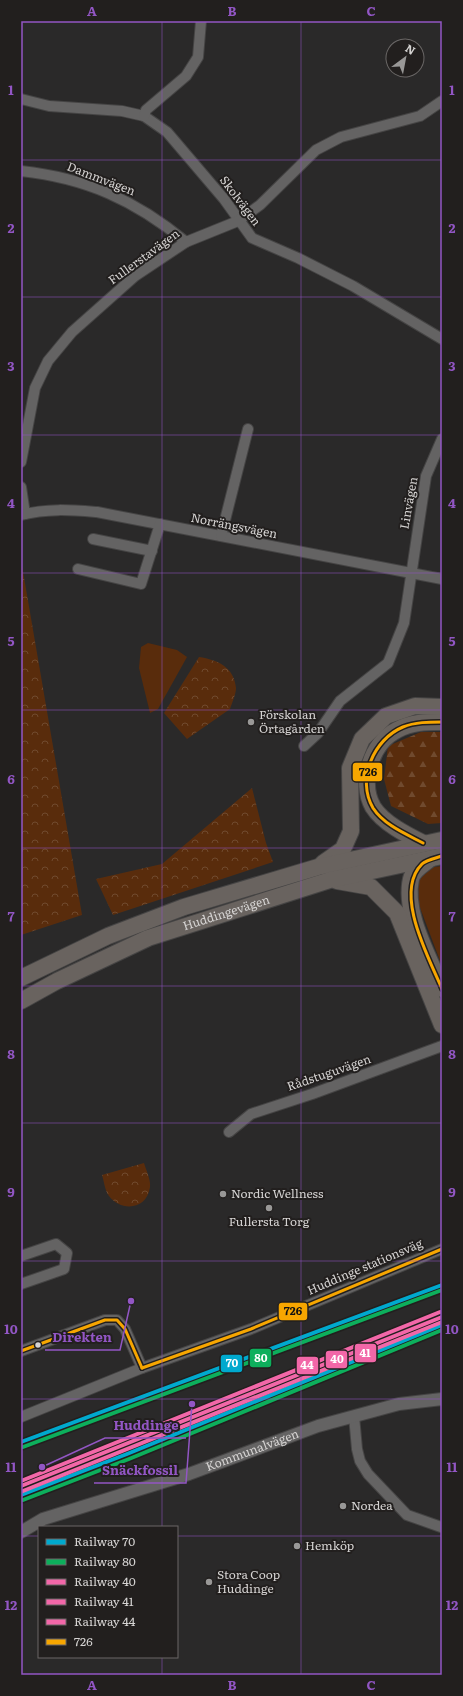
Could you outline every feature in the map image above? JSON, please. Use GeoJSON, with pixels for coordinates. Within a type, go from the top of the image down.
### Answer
{"type":"FeatureCollection","features":[{"type":"Feature","properties":{"kind":"main road"},"geometry":{"type":"LineString","coordinates":[[318,867],[343,849],[351,831],[350,768],[362,739],[386,716],[415,706],[442,707]]}},
{"type":"Feature","properties":{"kind":"main road"},"geometry":{"type":"LineString","coordinates":[[423,843],[396,828],[374,808],[368,793],[368,773],[376,748],[396,730],[416,723],[442,722]]}},
{"type":"Feature","properties":{"kind":"main road","name":"Huddingevägen"},"geometry":{"type":"LineString","coordinates":[[21,978],[108,936],[184,907],[318,867],[442,840]]}},
{"type":"Feature","properties":{"kind":"main road"},"geometry":{"type":"LineString","coordinates":[[437,857],[418,868],[411,878],[410,903],[420,936],[440,982]]}},
{"type":"Feature","properties":{"kind":"main road","name":"Huddingevägen"},"geometry":{"type":"LineString","coordinates":[[21,1001],[57,981],[148,938],[330,880],[437,857]]}},
{"type":"Feature","properties":{"kind":"main road"},"geometry":{"type":"LineString","coordinates":[[330,880],[371,887],[397,913],[442,1025]]}},
{"type":"Feature","properties":{"kind":"street"},"geometry":{"type":"LineString","coordinates":[[144,116],[146,110],[186,76],[194,64],[198,57],[202,21]]}},
{"type":"Feature","properties":{"kind":"street","name":"Skolvägen"},"geometry":{"type":"LineString","coordinates":[[21,99],[49,106],[122,111],[144,116],[167,132],[224,199],[238,221],[252,238],[298,258],[353,286],[442,339]]}},
{"type":"Feature","properties":{"kind":"street","name":"Fullerstavägen"},"geometry":{"type":"LineString","coordinates":[[21,462],[35,388],[48,361],[72,332],[136,276],[186,242],[238,221],[260,205],[316,150],[341,138],[420,116],[442,101]]}},
{"type":"Feature","properties":{"kind":"street","name":"Dammvägen"},"geometry":{"type":"LineString","coordinates":[[21,171],[51,174],[90,186],[128,202],[160,220],[186,242]]}},
{"type":"Feature","properties":{"kind":"street"},"geometry":{"type":"LineString","coordinates":[[221,536],[248,429]]}},
{"type":"Feature","properties":{"kind":"street","name":"Linvägen"},"geometry":{"type":"LineString","coordinates":[[304,746],[318,733],[340,701],[388,663],[404,623],[410,573],[426,476],[442,439]]}},
{"type":"Feature","properties":{"kind":"street"},"geometry":{"type":"LineString","coordinates":[[21,487],[23,514]]}},
{"type":"Feature","properties":{"kind":"street","name":"Norrängsvägen"},"geometry":{"type":"LineString","coordinates":[[23,514],[39,510],[77,510],[98,512],[442,579]]}},
{"type":"Feature","properties":{"kind":"street"},"geometry":{"type":"LineString","coordinates":[[78,569],[141,584],[160,524]]}},
{"type":"Feature","properties":{"kind":"street"},"geometry":{"type":"LineString","coordinates":[[94,538],[152,551]]}},
{"type":"Feature","properties":{"kind":"street","name":"Rådstuguvägen"},"geometry":{"type":"LineString","coordinates":[[229,1132],[251,1114],[312,1094],[442,1046]]}},
{"type":"Feature","properties":{"kind":"street"},"geometry":{"type":"LineString","coordinates":[[21,1256],[56,1244],[67,1253],[64,1269],[21,1284]]}},
{"type":"Feature","properties":{"kind":"street","name":"Huddinge stationsväg"},"geometry":{"type":"LineString","coordinates":[[21,1417],[142,1368],[251,1329],[442,1249]]}},
{"type":"Feature","properties":{"kind":"street"},"geometry":{"type":"LineString","coordinates":[[21,1351],[105,1320],[117,1320],[125,1328],[142,1368]]}},
{"type":"Feature","properties":{"kind":"street","name":"Kommunalvägen"},"geometry":{"type":"LineString","coordinates":[[21,1532],[43,1519],[189,1474],[318,1426],[399,1404],[442,1399]]}},
{"type":"Feature","properties":{"kind":"street"},"geometry":{"type":"LineString","coordinates":[[354,1416],[357,1449],[360,1461],[368,1474],[407,1515],[441,1527]]}},
{"type":"Feature","properties":{"kind":"green space"},"geometry":{"type":"Polygon","coordinates":[[[21,560],[82,915],[21,935],[21,560]]]}},
{"type":"Feature","properties":{"kind":"green space"},"geometry":{"type":"Polygon","coordinates":[[[148,643],[177,650],[187,657],[158,709],[150,713],[139,668],[141,647],[148,643]]]}},
{"type":"Feature","properties":{"kind":"green space"},"geometry":{"type":"Polygon","coordinates":[[[199,657],[213,660],[224,666],[235,681],[236,690],[230,709],[187,739],[164,713],[199,657]]]}},
{"type":"Feature","properties":{"kind":"green space"},"geometry":{"type":"Polygon","coordinates":[[[421,732],[442,732],[442,823],[428,824],[391,806],[384,779],[388,746],[421,732]]]}},
{"type":"Feature","properties":{"kind":"green space"},"geometry":{"type":"Polygon","coordinates":[[[252,788],[266,843],[273,862],[113,915],[96,879],[162,864],[252,788]]]}},
{"type":"Feature","properties":{"kind":"green space"},"geometry":{"type":"Polygon","coordinates":[[[442,866],[442,966],[416,897],[419,878],[434,867],[442,866]]]}},
{"type":"Feature","properties":{"kind":"green space"},"geometry":{"type":"Polygon","coordinates":[[[144,1163],[150,1184],[148,1195],[139,1204],[133,1206],[120,1205],[114,1201],[108,1194],[102,1175],[144,1163]]]}},
{"type":"Feature","properties":{"kind":"rail line","name":"70"},"geometry":{"type":"LineString","coordinates":[[21,1442],[442,1285]]}},
{"type":"Feature","properties":{"kind":"rail line","name":"80"},"geometry":{"type":"LineString","coordinates":[[23,1447],[442,1290]]}},
{"type":"Feature","properties":{"kind":"rail line","name":"44"},"geometry":{"type":"LineString","coordinates":[[21,1481],[440,1312]]}},
{"type":"Feature","properties":{"kind":"rail line","name":"40"},"geometry":{"type":"LineString","coordinates":[[21,1486],[442,1317]]}},
{"type":"Feature","properties":{"kind":"rail line","name":"41"},"geometry":{"type":"LineString","coordinates":[[23,1491],[442,1322]]}},
{"type":"Feature","properties":{"kind":"rail line","name":"70"},"geometry":{"type":"LineString","coordinates":[[21,1495],[127,1454],[442,1325]]}},
{"type":"Feature","properties":{"kind":"rail line","name":"80"},"geometry":{"type":"LineString","coordinates":[[23,1500],[129,1459],[442,1330]]}},
{"type":"Feature","properties":{"kind":"transit line","name":"726"},"geometry":{"type":"LineString","coordinates":[[423,843],[389,824],[373,808],[368,797],[366,785],[367,773],[376,750],[393,733],[412,724],[442,722]]}},
{"type":"Feature","properties":{"kind":"transit line","name":"726"},"geometry":{"type":"LineString","coordinates":[[442,856],[422,864],[414,876],[411,891],[412,908],[416,926],[442,989]]}},
{"type":"Feature","properties":{"kind":"transit line","name":"726"},"geometry":{"type":"LineString","coordinates":[[142,1368],[251,1329],[442,1249]]}},
{"type":"Feature","properties":{"kind":"transit line","name":"726"},"geometry":{"type":"LineString","coordinates":[[21,1351],[105,1320],[117,1320],[125,1329],[142,1368]]}},
{"type":"Feature","properties":{"kind":"place","name":"Förskolan Örtagården"},"geometry":{"type":"Point","coordinates":[251,722]}},
{"type":"Feature","properties":{"kind":"place","name":"Nordic Wellness"},"geometry":{"type":"Point","coordinates":[223,1194]}},
{"type":"Feature","properties":{"kind":"place","name":"Fullersta Torg"},"geometry":{"type":"Point","coordinates":[269,1208]}},
{"type":"Feature","properties":{"kind":"place","name":"Direkten"},"geometry":{"type":"Point","coordinates":[131,1301]}},
{"type":"Feature","properties":{"kind":"place","name":"Snäckfossil"},"geometry":{"type":"Point","coordinates":[192,1404]}},
{"type":"Feature","properties":{"kind":"place","name":"Huddinge"},"geometry":{"type":"Point","coordinates":[42,1467]}},
{"type":"Feature","properties":{"kind":"place","name":"Nordea"},"geometry":{"type":"Point","coordinates":[343,1506]}},
{"type":"Feature","properties":{"kind":"place","name":"Hemköp"},"geometry":{"type":"Point","coordinates":[297,1546]}},
{"type":"Feature","properties":{"kind":"place","name":"Stora Coop Huddinge"},"geometry":{"type":"Point","coordinates":[209,1582]}}]}
